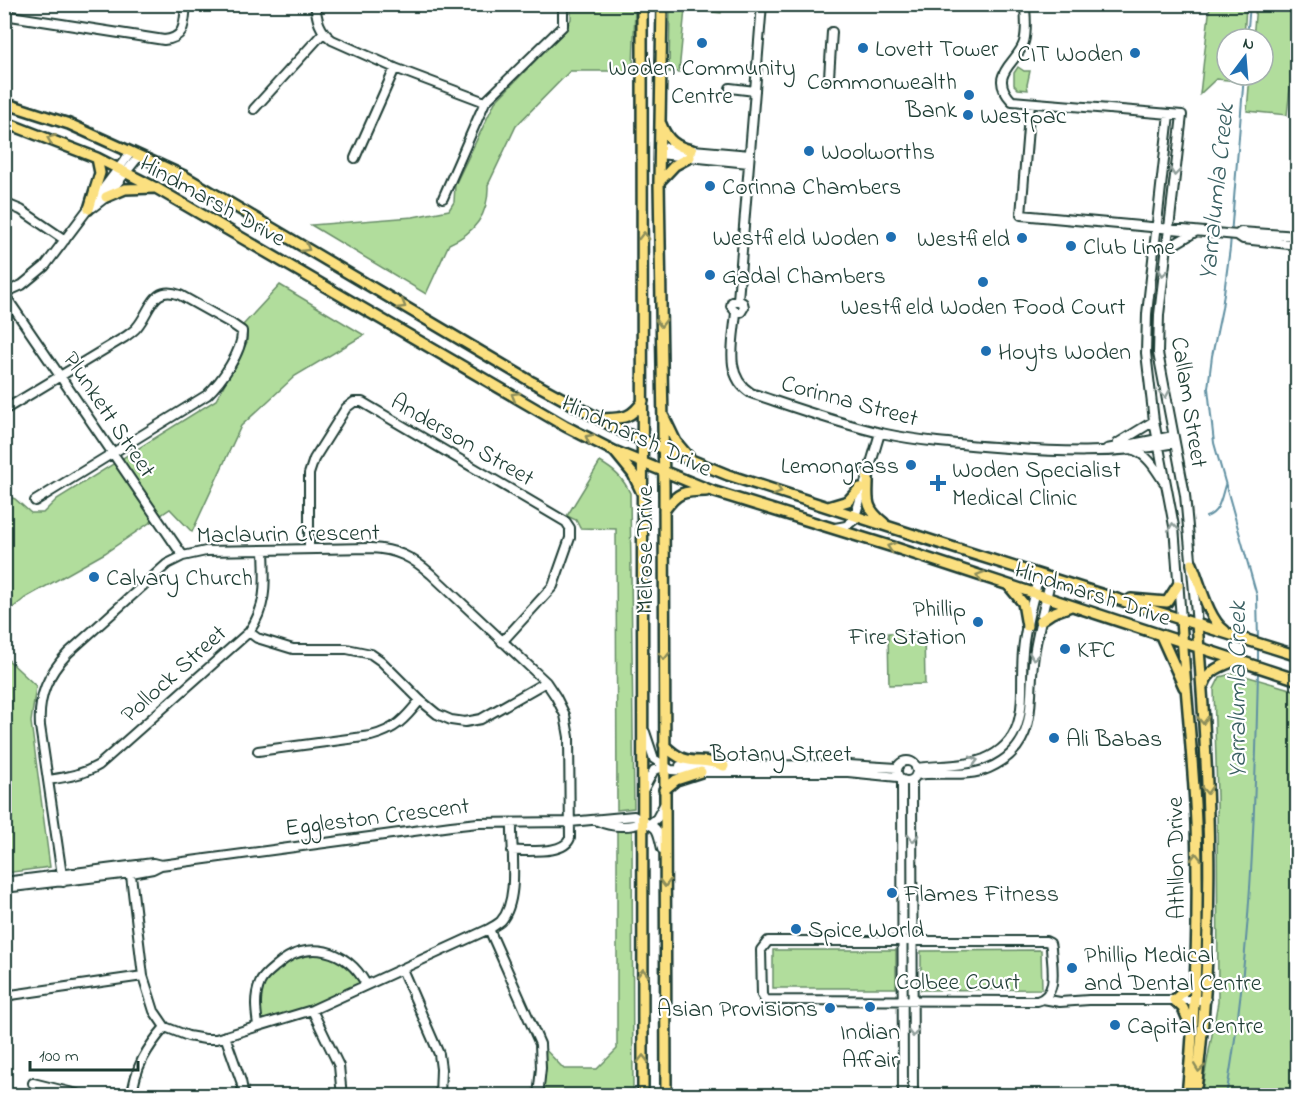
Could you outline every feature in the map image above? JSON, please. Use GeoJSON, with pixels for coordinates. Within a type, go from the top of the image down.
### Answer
{"type":"FeatureCollection","features":[{"type":"Feature","properties":{"kind":"main road","name":"Melrose Drive"},"geometry":{"type":"LineString","coordinates":[[642,4],[644,150],[643,791],[647,823],[643,1095]]}},
{"type":"Feature","properties":{"kind":"main road","name":"Melrose Drive"},"geometry":{"type":"LineString","coordinates":[[662,4],[659,187],[664,471],[663,767],[666,1095]]}},
{"type":"Feature","properties":{"kind":"main road","name":"Hindmarsh Drive"},"geometry":{"type":"LineString","coordinates":[[4,103],[69,124],[184,176],[597,419],[663,450],[692,462],[828,507],[1298,656]]}},
{"type":"Feature","properties":{"kind":"main road"},"geometry":{"type":"LineString","coordinates":[[644,208],[658,198],[659,187],[675,165],[691,154],[674,144],[664,133],[660,119]]}},
{"type":"Feature","properties":{"kind":"main road","name":"Hindmarsh Drive"},"geometry":{"type":"LineString","coordinates":[[4,122],[97,158],[156,188],[565,426],[614,451],[712,491],[1298,680]]}},
{"type":"Feature","properties":{"kind":"main road"},"geometry":{"type":"LineString","coordinates":[[644,150],[659,151]]}},
{"type":"Feature","properties":{"kind":"main road"},"geometry":{"type":"LineString","coordinates":[[89,209],[100,173],[97,158]]}},
{"type":"Feature","properties":{"kind":"main road"},"geometry":{"type":"LineString","coordinates":[[106,197],[125,189],[156,188]]}},
{"type":"Feature","properties":{"kind":"main road"},"geometry":{"type":"LineString","coordinates":[[644,208],[660,218]]}},
{"type":"Feature","properties":{"kind":"main road"},"geometry":{"type":"LineString","coordinates":[[597,419],[627,417],[635,412],[643,401]]}},
{"type":"Feature","properties":{"kind":"main road"},"geometry":{"type":"LineString","coordinates":[[663,415],[676,442],[692,462]]}},
{"type":"Feature","properties":{"kind":"main road"},"geometry":{"type":"LineString","coordinates":[[614,451],[633,474],[644,498]]}},
{"type":"Feature","properties":{"kind":"main road"},"geometry":{"type":"LineString","coordinates":[[868,473],[868,504],[872,513],[888,526]]}},
{"type":"Feature","properties":{"kind":"main road"},"geometry":{"type":"LineString","coordinates":[[828,507],[848,501],[860,488]]}},
{"type":"Feature","properties":{"kind":"main road"},"geometry":{"type":"LineString","coordinates":[[664,511],[679,494],[688,491],[712,491]]}},
{"type":"Feature","properties":{"kind":"main road"},"geometry":{"type":"LineString","coordinates":[[1192,564],[1218,626],[1230,634]]}},
{"type":"Feature","properties":{"kind":"main road"},"geometry":{"type":"LineString","coordinates":[[1105,595],[1167,602],[1178,585]]}},
{"type":"Feature","properties":{"kind":"main road"},"geometry":{"type":"LineString","coordinates":[[1009,586],[1023,603],[1027,626]]}},
{"type":"Feature","properties":{"kind":"main road"},"geometry":{"type":"LineString","coordinates":[[1040,621],[1052,613],[1071,606]]}},
{"type":"Feature","properties":{"kind":"main road","name":"Athllon Drive"},"geometry":{"type":"LineString","coordinates":[[1181,619],[1196,842],[1195,999],[1187,1095]]}},
{"type":"Feature","properties":{"kind":"main road","name":"Athllon Drive"},"geometry":{"type":"LineString","coordinates":[[1196,1095],[1206,1000],[1209,931],[1209,861],[1197,624]]}},
{"type":"Feature","properties":{"kind":"main road"},"geometry":{"type":"LineString","coordinates":[[1161,636],[1187,692]]}},
{"type":"Feature","properties":{"kind":"main road"},"geometry":{"type":"LineString","coordinates":[[1202,692],[1208,675],[1215,669],[1240,661]]}},
{"type":"Feature","properties":{"kind":"main road"},"geometry":{"type":"LineString","coordinates":[[663,745],[676,757],[724,766]]}},
{"type":"Feature","properties":{"kind":"main road"},"geometry":{"type":"LineString","coordinates":[[664,790],[676,780],[701,772]]}},
{"type":"Feature","properties":{"kind":"main road"},"geometry":{"type":"LineString","coordinates":[[1192,1029],[1183,1008],[1174,1000],[1195,981]]}},
{"type":"Feature","properties":{"kind":"street"},"geometry":{"type":"LineString","coordinates":[[4,15],[164,40],[173,39],[181,34],[186,4]]}},
{"type":"Feature","properties":{"kind":"street"},"geometry":{"type":"LineString","coordinates":[[315,4],[319,26],[323,33],[342,46],[485,102]]}},
{"type":"Feature","properties":{"kind":"street"},"geometry":{"type":"LineString","coordinates":[[443,198],[485,102],[563,26],[563,4]]}},
{"type":"Feature","properties":{"kind":"street","name":"Corinna Street"},"geometry":{"type":"LineString","coordinates":[[762,4],[738,300],[743,303],[744,307],[741,312],[736,312],[732,361],[735,376],[743,388],[751,393],[880,433],[911,439],[1070,453],[1132,449],[1158,442]]}},
{"type":"Feature","properties":{"kind":"street"},"geometry":{"type":"LineString","coordinates":[[1025,8],[1024,42],[1006,69],[1003,84],[1005,93],[1012,101],[1169,114]]}},
{"type":"Feature","properties":{"kind":"street"},"geometry":{"type":"LineString","coordinates":[[829,77],[832,32]]}},
{"type":"Feature","properties":{"kind":"street"},"geometry":{"type":"LineString","coordinates":[[254,109],[323,33]]}},
{"type":"Feature","properties":{"kind":"street"},"geometry":{"type":"LineString","coordinates":[[356,158],[395,68]]}},
{"type":"Feature","properties":{"kind":"street"},"geometry":{"type":"LineString","coordinates":[[730,88],[755,91]]}},
{"type":"Feature","properties":{"kind":"street"},"geometry":{"type":"LineString","coordinates":[[1030,103],[1021,215],[1237,235],[1242,239],[1298,245]]}},
{"type":"Feature","properties":{"kind":"street","name":"Callam Street"},"geometry":{"type":"LineString","coordinates":[[1181,619],[1174,526],[1158,442],[1146,353],[1147,314],[1169,114],[1182,115],[1159,315],[1158,353],[1185,495],[1197,624]]}},
{"type":"Feature","properties":{"kind":"street"},"geometry":{"type":"LineString","coordinates":[[659,151],[749,159]]}},
{"type":"Feature","properties":{"kind":"street"},"geometry":{"type":"LineString","coordinates":[[4,293],[22,285],[45,266],[135,154]]}},
{"type":"Feature","properties":{"kind":"street"},"geometry":{"type":"LineString","coordinates":[[89,209],[106,197],[122,171]]}},
{"type":"Feature","properties":{"kind":"street"},"geometry":{"type":"LineString","coordinates":[[4,203],[21,210],[65,240]]}},
{"type":"Feature","properties":{"kind":"street"},"geometry":{"type":"LineString","coordinates":[[1166,249],[1196,231]]}},
{"type":"Feature","properties":{"kind":"street"},"geometry":{"type":"LineString","coordinates":[[1237,235],[1241,232],[1298,236]]}},
{"type":"Feature","properties":{"kind":"street"},"geometry":{"type":"LineString","coordinates":[[4,410],[137,328],[155,298],[162,293],[171,291],[180,294],[243,331],[240,348],[215,387],[207,395],[35,501]]}},
{"type":"Feature","properties":{"kind":"street","name":"Plunkett Street"},"geometry":{"type":"LineString","coordinates":[[4,293],[183,556]]}},
{"type":"Feature","properties":{"kind":"street","name":"Anderson Street"},"geometry":{"type":"LineString","coordinates":[[309,549],[309,474],[314,459],[346,408],[354,402],[362,402],[566,522],[570,528],[570,538],[553,586],[502,642]]}},
{"type":"Feature","properties":{"kind":"street"},"geometry":{"type":"LineString","coordinates":[[1112,447],[1155,421]]}},
{"type":"Feature","properties":{"kind":"street"},"geometry":{"type":"LineString","coordinates":[[853,515],[880,433]]}},
{"type":"Feature","properties":{"kind":"street","name":"Corinna Street"},"geometry":{"type":"LineString","coordinates":[[1100,452],[1112,447],[1174,439]]}},
{"type":"Feature","properties":{"kind":"street"},"geometry":{"type":"LineString","coordinates":[[1132,449],[1149,459],[1167,486]]}},
{"type":"Feature","properties":{"kind":"street"},"geometry":{"type":"LineString","coordinates":[[857,536],[850,525],[860,488],[868,473]]}},
{"type":"Feature","properties":{"kind":"street"},"geometry":{"type":"LineString","coordinates":[[832,528],[850,525]]}},
{"type":"Feature","properties":{"kind":"street","name":"Maclaurin Crescent"},"geometry":{"type":"LineString","coordinates":[[62,879],[39,714],[43,693],[51,674],[68,653],[159,570],[183,556],[206,551],[388,549],[404,554],[431,574],[546,682],[556,697],[567,724],[569,737],[569,843],[562,848],[512,851]]}},
{"type":"Feature","properties":{"kind":"street","name":"Pollock Street"},"geometry":{"type":"LineString","coordinates":[[48,780],[74,777],[99,765],[249,632],[257,620],[264,597],[264,550]]}},
{"type":"Feature","properties":{"kind":"street"},"geometry":{"type":"LineString","coordinates":[[899,775],[907,782],[915,774],[984,759],[995,754],[1012,737],[1018,727],[1022,710],[1023,651],[1039,575]]}},
{"type":"Feature","properties":{"kind":"street"},"geometry":{"type":"LineString","coordinates":[[915,774],[981,771],[999,762],[1018,746],[1028,727],[1033,659],[1051,578]]}},
{"type":"Feature","properties":{"kind":"street"},"geometry":{"type":"LineString","coordinates":[[249,632],[257,638],[292,649],[347,649],[371,654],[420,700],[437,714],[451,720],[465,722],[481,719],[546,682]]}},
{"type":"Feature","properties":{"kind":"street"},"geometry":{"type":"LineString","coordinates":[[258,751],[386,732],[399,724],[420,700]]}},
{"type":"Feature","properties":{"kind":"street"},"geometry":{"type":"LineString","coordinates":[[643,791],[652,772],[663,767],[652,756],[644,728]]}},
{"type":"Feature","properties":{"kind":"street"},"geometry":{"type":"LineString","coordinates":[[903,1095],[899,775],[901,763],[907,761],[913,763],[915,774],[913,1095]]}},
{"type":"Feature","properties":{"kind":"street","name":"Botany Street"},"geometry":{"type":"LineString","coordinates":[[663,767],[849,765],[899,775]]}},
{"type":"Feature","properties":{"kind":"street","name":"Botany Street"},"geometry":{"type":"LineString","coordinates":[[663,767],[674,771],[701,772],[848,772],[899,775]]}},
{"type":"Feature","properties":{"kind":"street"},"geometry":{"type":"LineString","coordinates":[[665,804],[661,812],[647,823],[659,833],[665,856]]}},
{"type":"Feature","properties":{"kind":"street","name":"Eggleston Crescent"},"geometry":{"type":"LineString","coordinates":[[4,888],[130,870],[153,864],[161,865],[451,826],[598,821],[606,824],[634,826],[647,823]]}},
{"type":"Feature","properties":{"kind":"street"},"geometry":{"type":"LineString","coordinates":[[130,870],[142,976],[154,1011],[165,1027],[188,1036],[205,1039],[225,1036],[312,1010],[489,929],[501,921],[513,890],[512,823]]}},
{"type":"Feature","properties":{"kind":"street","name":"Eggleston Crescent"},"geometry":{"type":"LineString","coordinates":[[4,882],[62,879]]}},
{"type":"Feature","properties":{"kind":"street"},"geometry":{"type":"LineString","coordinates":[[489,929],[540,1044],[541,1068],[538,1095]]}},
{"type":"Feature","properties":{"kind":"street","name":"Colbee Court"},"geometry":{"type":"LineString","coordinates":[[768,941],[902,941],[1046,941],[1050,943],[1051,948],[1052,986],[1043,999],[1036,1001],[765,1000],[762,995],[761,950],[764,943],[768,941]]}},
{"type":"Feature","properties":{"kind":"street"},"geometry":{"type":"LineString","coordinates":[[258,1025],[255,1010],[262,979],[284,958],[300,951],[312,949],[345,959],[357,969],[366,984]]}},
{"type":"Feature","properties":{"kind":"street"},"geometry":{"type":"LineString","coordinates":[[402,969],[439,1054],[440,1095]]}},
{"type":"Feature","properties":{"kind":"street"},"geometry":{"type":"LineString","coordinates":[[4,996],[142,976]]}},
{"type":"Feature","properties":{"kind":"street"},"geometry":{"type":"LineString","coordinates":[[1052,986],[1060,999],[1069,1000],[1206,1000]]}},
{"type":"Feature","properties":{"kind":"street"},"geometry":{"type":"LineString","coordinates":[[1043,999],[1060,1002],[1069,1000]]}},
{"type":"Feature","properties":{"kind":"street"},"geometry":{"type":"LineString","coordinates":[[312,1010],[339,1066],[342,1095]]}},
{"type":"Feature","properties":{"kind":"street"},"geometry":{"type":"LineString","coordinates":[[132,1095],[136,1072],[144,1054],[165,1027]]}},
{"type":"Feature","properties":{"kind":"street"},"geometry":{"type":"LineString","coordinates":[[225,1036],[244,1095]]}},
{"type":"Feature","properties":{"kind":"street"},"geometry":{"type":"LineString","coordinates":[[33,1083],[85,1095]]}},
{"type":"Feature","properties":{"kind":"green space"},"geometry":{"type":"Polygon","coordinates":[[[571,5],[635,5],[633,71],[570,71],[516,126],[488,185],[483,214],[473,228],[449,244],[426,294],[311,225],[413,217],[449,210],[454,202],[455,185],[495,102],[565,30],[571,19],[571,5]]]}},
{"type":"Feature","properties":{"kind":"green space"},"geometry":{"type":"Polygon","coordinates":[[[670,5],[722,5],[721,13],[685,9],[679,72],[669,72],[670,5]]]}},
{"type":"Feature","properties":{"kind":"green space"},"geometry":{"type":"Polygon","coordinates":[[[1210,5],[1246,5],[1245,27],[1215,27],[1215,80],[1200,94],[1210,5]]]}},
{"type":"Feature","properties":{"kind":"green space"},"geometry":{"type":"Polygon","coordinates":[[[1256,5],[1297,5],[1297,78],[1291,80],[1287,115],[1247,111],[1249,87],[1275,87],[1275,27],[1254,27],[1256,5]]]}},
{"type":"Feature","properties":{"kind":"green space"},"geometry":{"type":"Polygon","coordinates":[[[1018,67],[1024,71],[1030,71],[1028,90],[1018,89],[1014,85],[1014,73],[1018,67]]]}},
{"type":"Feature","properties":{"kind":"green space"},"geometry":{"type":"Polygon","coordinates":[[[280,285],[364,335],[295,376],[241,426],[192,532],[170,509],[105,553],[25,598],[5,614],[5,495],[15,499],[31,513],[43,513],[57,499],[216,400],[247,342],[247,331],[243,325],[280,285]]]}},
{"type":"Feature","properties":{"kind":"green space"},"geometry":{"type":"Polygon","coordinates":[[[600,462],[618,475],[630,493],[634,808],[617,810],[616,529],[580,528],[576,520],[567,516],[600,462]]]}},
{"type":"Feature","properties":{"kind":"green space"},"geometry":{"type":"Polygon","coordinates":[[[924,632],[925,684],[889,685],[888,633],[924,632]]]}},
{"type":"Feature","properties":{"kind":"green space"},"geometry":{"type":"Polygon","coordinates":[[[4,656],[36,686],[31,722],[50,867],[5,873],[4,656]]]}},
{"type":"Feature","properties":{"kind":"green space"},"geometry":{"type":"Polygon","coordinates":[[[1235,673],[1297,691],[1297,1095],[1201,1095],[1218,1002],[1214,689],[1220,677],[1235,673]]]}},
{"type":"Feature","properties":{"kind":"green space"},"geometry":{"type":"Polygon","coordinates":[[[617,827],[632,829],[633,1095],[607,1095],[602,1090],[538,1090],[540,1044],[564,1069],[597,1069],[617,1049],[617,827]]]}},
{"type":"Feature","properties":{"kind":"green space"},"geometry":{"type":"Polygon","coordinates":[[[312,949],[345,959],[366,984],[312,1010],[258,1025],[257,994],[274,968],[312,949]]]}},
{"type":"Feature","properties":{"kind":"green space"},"geometry":{"type":"Polygon","coordinates":[[[773,950],[896,950],[896,988],[773,988],[773,950]]]}},
{"type":"Feature","properties":{"kind":"green space"},"geometry":{"type":"Polygon","coordinates":[[[1041,950],[1042,989],[921,990],[921,951],[1041,950]]]}},
{"type":"Feature","properties":{"kind":"waterway","name":"Yarralumla Creek"},"geometry":{"type":"LineString","coordinates":[[1248,27],[1250,4]]}},
{"type":"Feature","properties":{"kind":"waterway","name":"Yarralumla Creek"},"geometry":{"type":"LineString","coordinates":[[1243,87],[1230,248],[1208,388],[1214,443],[1257,596],[1258,641]]}},
{"type":"Feature","properties":{"kind":"waterway"},"geometry":{"type":"LineString","coordinates":[[1206,517],[1217,508],[1225,485]]}},
{"type":"Feature","properties":{"kind":"waterway","name":"Yarralumla Creek"},"geometry":{"type":"LineString","coordinates":[[1258,647],[1258,662]]}},
{"type":"Feature","properties":{"kind":"waterway","name":"Yarralumla Creek"},"geometry":{"type":"LineString","coordinates":[[1226,1096],[1241,990],[1250,884],[1258,671]]}},
{"type":"Feature","properties":{"kind":"place","name":"Woden Community Centre"},"geometry":{"type":"Point","coordinates":[702,43]}},
{"type":"Feature","properties":{"kind":"place","name":"Lovett Tower"},"geometry":{"type":"Point","coordinates":[863,48]}},
{"type":"Feature","properties":{"kind":"place","name":"CIT Woden"},"geometry":{"type":"Point","coordinates":[1135,53]}},
{"type":"Feature","properties":{"kind":"place","name":"Commonwealth Bank"},"geometry":{"type":"Point","coordinates":[969,95]}},
{"type":"Feature","properties":{"kind":"place","name":"Westpac"},"geometry":{"type":"Point","coordinates":[968,115]}},
{"type":"Feature","properties":{"kind":"place","name":"Woolworths"},"geometry":{"type":"Point","coordinates":[809,151]}},
{"type":"Feature","properties":{"kind":"place","name":"Corinna Chambers"},"geometry":{"type":"Point","coordinates":[710,186]}},
{"type":"Feature","properties":{"kind":"place","name":"Westfield Woden"},"geometry":{"type":"Point","coordinates":[891,237]}},
{"type":"Feature","properties":{"kind":"place","name":"Westfield"},"geometry":{"type":"Point","coordinates":[1022,238]}},
{"type":"Feature","properties":{"kind":"place","name":"Club Lime"},"geometry":{"type":"Point","coordinates":[1071,246]}},
{"type":"Feature","properties":{"kind":"place","name":"Gadal Chambers"},"geometry":{"type":"Point","coordinates":[710,275]}},
{"type":"Feature","properties":{"kind":"place","name":"Westfield Woden Food Court"},"geometry":{"type":"Point","coordinates":[983,282]}},
{"type":"Feature","properties":{"kind":"place","name":"Hoyts Woden"},"geometry":{"type":"Point","coordinates":[986,351]}},
{"type":"Feature","properties":{"kind":"place","name":"Lemongrass"},"geometry":{"type":"Point","coordinates":[911,465]}},
{"type":"Feature","properties":{"kind":"place","name":"Woden Specialist Medical Clinic"},"geometry":{"type":"Point","coordinates":[938,483]}},
{"type":"Feature","properties":{"kind":"place","name":"Calvary Church"},"geometry":{"type":"Point","coordinates":[94,577]}},
{"type":"Feature","properties":{"kind":"place","name":"Phillip Fire Station"},"geometry":{"type":"Point","coordinates":[978,622]}},
{"type":"Feature","properties":{"kind":"place","name":"KFC"},"geometry":{"type":"Point","coordinates":[1065,649]}},
{"type":"Feature","properties":{"kind":"place","name":"Ali Babas"},"geometry":{"type":"Point","coordinates":[1054,738]}},
{"type":"Feature","properties":{"kind":"place","name":"Flames Fitness"},"geometry":{"type":"Point","coordinates":[892,893]}},
{"type":"Feature","properties":{"kind":"place","name":"Spice World"},"geometry":{"type":"Point","coordinates":[796,929]}},
{"type":"Feature","properties":{"kind":"place","name":"Phillip Medical and Dental Centre"},"geometry":{"type":"Point","coordinates":[1072,968]}},
{"type":"Feature","properties":{"kind":"place","name":"Indian Affair"},"geometry":{"type":"Point","coordinates":[870,1007]}},
{"type":"Feature","properties":{"kind":"place","name":"Asian Provisions"},"geometry":{"type":"Point","coordinates":[830,1008]}},
{"type":"Feature","properties":{"kind":"place","name":"Capital Centre"},"geometry":{"type":"Point","coordinates":[1115,1025]}}]}
